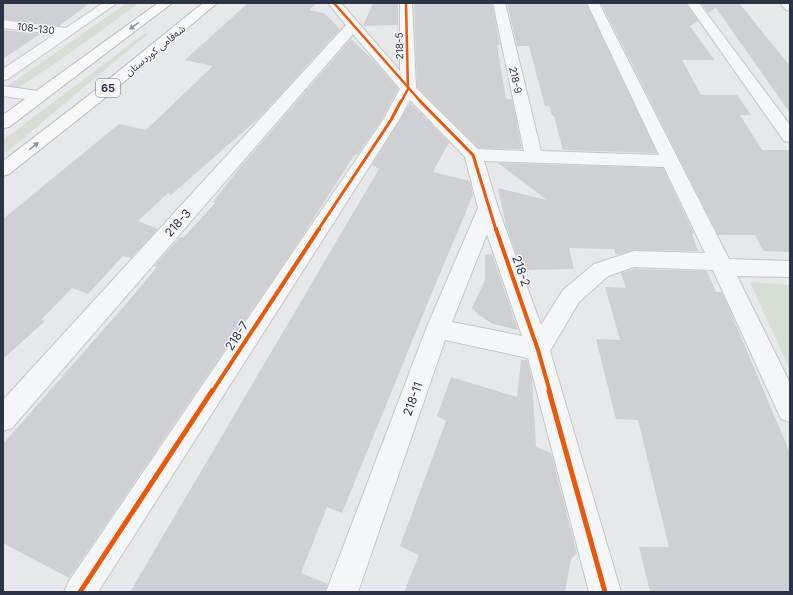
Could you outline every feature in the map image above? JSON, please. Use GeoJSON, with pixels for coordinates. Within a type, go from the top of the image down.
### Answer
{"type":"FeatureCollection","features":[{"type":"Feature","properties":{"kind":"highway"},"geometry":{"type":"LineString","coordinates":[[3,123],[166,3]]}},
{"type":"Feature","properties":{"kind":"highway","name":"شەقامی کوردستان"},"geometry":{"type":"LineString","coordinates":[[3,170],[94,99],[211,3]]}},
{"type":"Feature","properties":{"kind":"street"},"geometry":{"type":"LineString","coordinates":[[3,76],[111,3]]}},
{"type":"Feature","properties":{"kind":"street","name":"218-2"},"geometry":{"type":"LineString","coordinates":[[334,3],[408,89],[473,155],[488,208],[538,350],[605,592]]}},
{"type":"Feature","properties":{"kind":"street","name":"218-5"},"geometry":{"type":"LineString","coordinates":[[406,3],[408,89]]}},
{"type":"Feature","properties":{"kind":"street","name":"218-9"},"geometry":{"type":"LineString","coordinates":[[499,3],[534,157]]}},
{"type":"Feature","properties":{"kind":"street"},"geometry":{"type":"LineString","coordinates":[[593,3],[790,410]]}},
{"type":"Feature","properties":{"kind":"street"},"geometry":{"type":"LineString","coordinates":[[693,3],[790,137]]}},
{"type":"Feature","properties":{"kind":"street"},"geometry":{"type":"LineString","coordinates":[[786,3],[790,7]]}},
{"type":"Feature","properties":{"kind":"street","name":"108-130"},"geometry":{"type":"LineString","coordinates":[[3,24],[68,32]]}},
{"type":"Feature","properties":{"kind":"street","name":"218-3"},"geometry":{"type":"LineString","coordinates":[[3,419],[353,26]]}},
{"type":"Feature","properties":{"kind":"street","name":"218-7"},"geometry":{"type":"LineString","coordinates":[[80,592],[391,120],[408,89]]}},
{"type":"Feature","properties":{"kind":"street"},"geometry":{"type":"LineString","coordinates":[[3,91],[38,96]]}},
{"type":"Feature","properties":{"kind":"street"},"geometry":{"type":"LineString","coordinates":[[473,155],[670,161]]}},
{"type":"Feature","properties":{"kind":"street","name":"218-11"},"geometry":{"type":"LineString","coordinates":[[342,592],[438,330],[488,208]]}},
{"type":"Feature","properties":{"kind":"street"},"geometry":{"type":"LineString","coordinates":[[438,330],[538,350],[572,296],[601,270],[634,259],[790,269]]}},
{"type":"Feature","properties":{"kind":"shaded area"},"geometry":{"type":"Polygon","coordinates":[[[127,3],[139,3],[59,61],[13,91],[6,87],[127,3]]]}},
{"type":"Feature","properties":{"kind":"shaded area"},"geometry":{"type":"Polygon","coordinates":[[[144,34],[148,34],[3,155],[3,140],[144,34]]]}},
{"type":"Feature","properties":{"kind":"shaded area"},"geometry":{"type":"Polygon","coordinates":[[[750,282],[790,285],[790,370],[750,282]]]}},
{"type":"Feature","properties":{"kind":"building"},"geometry":{"type":"Polygon","coordinates":[[[3,3],[90,3],[59,26],[3,19],[3,3]]]}},
{"type":"Feature","properties":{"kind":"building"},"geometry":{"type":"Polygon","coordinates":[[[248,3],[317,3],[309,10],[324,13],[340,29],[260,117],[171,195],[168,193],[138,221],[158,229],[131,258],[123,256],[88,294],[72,288],[41,320],[45,321],[3,359],[3,219],[119,124],[146,130],[213,66],[185,60],[248,3]]]}},
{"type":"Feature","properties":{"kind":"building"},"geometry":{"type":"Polygon","coordinates":[[[373,3],[398,3],[398,25],[363,26],[373,3]]]}},
{"type":"Feature","properties":{"kind":"building"},"geometry":{"type":"Polygon","coordinates":[[[414,3],[492,3],[500,45],[497,45],[506,99],[512,99],[522,149],[479,148],[417,87],[414,3]]]}},
{"type":"Feature","properties":{"kind":"building"},"geometry":{"type":"Polygon","coordinates":[[[507,3],[586,3],[657,153],[563,150],[554,116],[552,115],[549,106],[545,106],[529,46],[517,46],[507,3]]]}},
{"type":"Feature","properties":{"kind":"building"},"geometry":{"type":"Polygon","coordinates":[[[601,3],[686,3],[698,21],[690,26],[714,60],[682,60],[701,95],[737,95],[751,115],[740,115],[762,150],[790,150],[790,252],[763,251],[755,235],[718,235],[601,3]]]}},
{"type":"Feature","properties":{"kind":"building"},"geometry":{"type":"Polygon","coordinates":[[[701,3],[739,3],[790,66],[790,113],[716,8],[708,13],[701,3]]]}},
{"type":"Feature","properties":{"kind":"building"},"geometry":{"type":"Polygon","coordinates":[[[3,30],[40,34],[3,59],[3,30]]]}},
{"type":"Feature","properties":{"kind":"building"},"geometry":{"type":"Polygon","coordinates":[[[351,39],[373,60],[398,89],[382,119],[357,155],[355,154],[295,247],[69,578],[3,543],[3,444],[157,267],[154,266],[180,237],[183,238],[215,203],[213,202],[242,165],[351,39]]]}},
{"type":"Feature","properties":{"kind":"building"},"geometry":{"type":"Polygon","coordinates":[[[410,103],[449,142],[433,172],[470,181],[473,195],[342,513],[327,507],[301,573],[328,584],[325,592],[130,592],[379,169],[372,165],[410,103]]]}},
{"type":"Feature","properties":{"kind":"building"},"geometry":{"type":"Polygon","coordinates":[[[498,163],[663,168],[694,234],[692,234],[698,251],[634,250],[616,255],[614,249],[569,248],[574,269],[522,270],[506,225],[498,188],[547,200],[498,163]]]}},
{"type":"Feature","properties":{"kind":"building"},"geometry":{"type":"Polygon","coordinates":[[[492,254],[518,330],[493,324],[479,315],[472,308],[485,280],[485,255],[492,254]]]}},
{"type":"Feature","properties":{"kind":"building"},"geometry":{"type":"Polygon","coordinates":[[[634,269],[706,271],[716,292],[722,292],[790,453],[790,592],[650,592],[639,547],[669,547],[638,420],[616,419],[596,339],[620,340],[605,287],[626,288],[621,273],[634,269]]]}},
{"type":"Feature","properties":{"kind":"building"},"geometry":{"type":"Polygon","coordinates":[[[521,360],[527,360],[532,378],[536,447],[551,453],[577,553],[571,559],[565,592],[404,592],[419,555],[400,546],[446,421],[437,416],[451,377],[517,397],[521,360]]]}},
{"type":"Feature","properties":{"kind":"cycle path"},"geometry":{"type":"LineString","coordinates":[[334,3],[408,89],[473,155],[488,208],[538,350],[605,592]]}},
{"type":"Feature","properties":{"kind":"cycle path"},"geometry":{"type":"LineString","coordinates":[[80,592],[391,120],[408,89],[406,3]]}}]}
